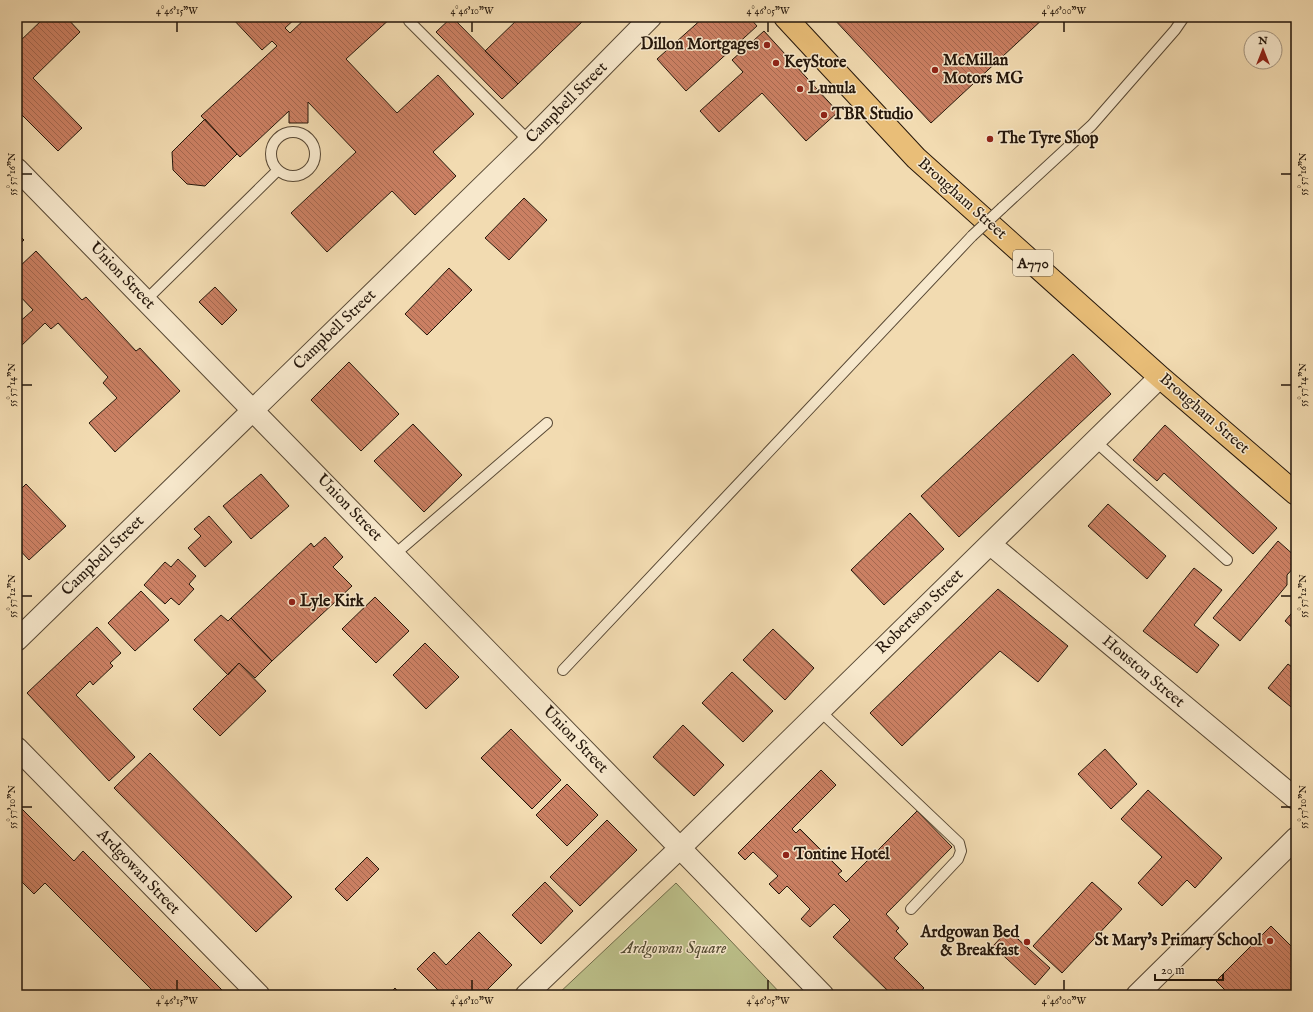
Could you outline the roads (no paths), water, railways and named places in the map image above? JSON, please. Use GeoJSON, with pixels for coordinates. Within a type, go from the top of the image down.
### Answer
{"type":"FeatureCollection","features":[{"type":"Feature","properties":{"kind":"main road","name":"Brougham Street"},"geometry":{"type":"LineString","coordinates":[[785,17],[916,158],[1160,377],[1296,494]]}},
{"type":"Feature","properties":{"kind":"street","name":"Campbell Street"},"geometry":{"type":"LineString","coordinates":[[17,640],[529,141],[651,17]]}},
{"type":"Feature","properties":{"kind":"street","name":"Union Street"},"geometry":{"type":"LineString","coordinates":[[17,169],[680,848]]}},
{"type":"Feature","properties":{"kind":"street","name":"Robertson Street"},"geometry":{"type":"LineString","coordinates":[[680,848],[1160,377]]}},
{"type":"Feature","properties":{"kind":"street","name":"Houston Street"},"geometry":{"type":"LineString","coordinates":[[990,544],[1296,799]]}},
{"type":"Feature","properties":{"kind":"street","name":"Ardgowan Street"},"geometry":{"type":"LineString","coordinates":[[17,748],[259,995]]}},
{"type":"Feature","properties":{"kind":"street"},"geometry":{"type":"LineString","coordinates":[[1138,995],[1296,838]]}},
{"type":"Feature","properties":{"kind":"street"},"geometry":{"type":"LineString","coordinates":[[526,995],[680,848],[823,995]]}},
{"type":"Feature","properties":{"kind":"lane"},"geometry":{"type":"LineString","coordinates":[[564,670],[972,236],[1092,125],[1175,30],[1184,17]]}},
{"type":"Feature","properties":{"kind":"lane"},"geometry":{"type":"LineString","coordinates":[[409,22],[529,141]]}},
{"type":"Feature","properties":{"kind":"lane"},"geometry":{"type":"LineString","coordinates":[[294,132],[303,134],[310,139],[316,155],[314,164],[308,171],[301,175],[292,177],[278,170],[272,162],[271,154],[273,145],[278,138],[294,132]]}},
{"type":"Feature","properties":{"kind":"lane"},"geometry":{"type":"LineString","coordinates":[[146,300],[278,170]]}},
{"type":"Feature","properties":{"kind":"lane"},"geometry":{"type":"LineString","coordinates":[[394,555],[547,423]]}},
{"type":"Feature","properties":{"kind":"lane"},"geometry":{"type":"LineString","coordinates":[[1095,441],[1227,560]]}},
{"type":"Feature","properties":{"kind":"lane"},"geometry":{"type":"LineString","coordinates":[[820,711],[959,843],[961,851],[958,859],[911,909]]}},
{"type":"Feature","properties":{"kind":"place","name":"Dillon Mortgages"},"geometry":{"type":"Point","coordinates":[767,45]}},
{"type":"Feature","properties":{"kind":"place","name":"KeyStore"},"geometry":{"type":"Point","coordinates":[776,63]}},
{"type":"Feature","properties":{"kind":"place","name":"McMillan Motors MG"},"geometry":{"type":"Point","coordinates":[935,70]}},
{"type":"Feature","properties":{"kind":"place","name":"Lunula"},"geometry":{"type":"Point","coordinates":[800,89]}},
{"type":"Feature","properties":{"kind":"place","name":"TBR Studio"},"geometry":{"type":"Point","coordinates":[824,115]}},
{"type":"Feature","properties":{"kind":"place","name":"The Tyre Shop"},"geometry":{"type":"Point","coordinates":[990,139]}},
{"type":"Feature","properties":{"kind":"place","name":"Lyle Kirk"},"geometry":{"type":"Point","coordinates":[292,602]}},
{"type":"Feature","properties":{"kind":"place","name":"Tontine Hotel"},"geometry":{"type":"Point","coordinates":[786,855]}},
{"type":"Feature","properties":{"kind":"place","name":"St Mary's Primary School"},"geometry":{"type":"Point","coordinates":[1270,941]}},
{"type":"Feature","properties":{"kind":"place","name":"Ardgowan Bed & Breakfast"},"geometry":{"type":"Point","coordinates":[1027,942]}},
{"type":"Feature","properties":{"kind":"park label","name":"Ardgowan Square"},"geometry":{"type":"Point","coordinates":[674,949]}}]}
